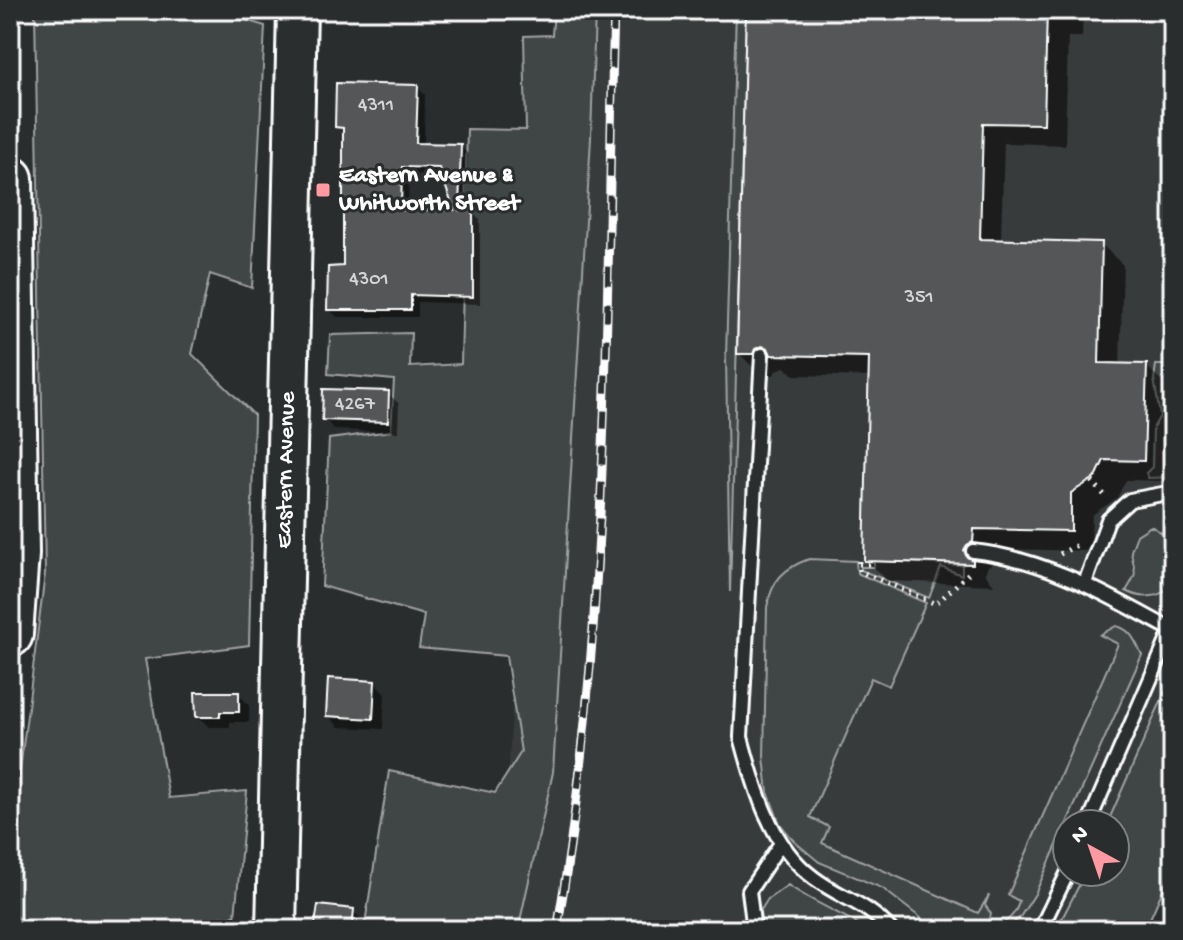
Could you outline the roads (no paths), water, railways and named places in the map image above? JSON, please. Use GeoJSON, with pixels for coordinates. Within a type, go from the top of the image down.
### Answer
{"type":"FeatureCollection","features":[{"type":"Feature","properties":{"kind":"highway"},"geometry":{"type":"LineString","coordinates":[[10,179],[16,554],[10,634]]}},
{"type":"Feature","properties":{"kind":"main road","name":"Eastern Avenue"},"geometry":{"type":"LineString","coordinates":[[276,930],[297,10]]}},
{"type":"Feature","properties":{"kind":"lane"},"geometry":{"type":"LineString","coordinates":[[762,355],[741,737],[756,797],[781,843],[812,878],[875,913],[891,930]]}},
{"type":"Feature","properties":{"kind":"lane"},"geometry":{"type":"LineString","coordinates":[[1085,583],[1108,520],[1130,500],[1173,492]]}},
{"type":"Feature","properties":{"kind":"lane"},"geometry":{"type":"LineString","coordinates":[[973,551],[1012,556],[1085,583],[1172,628],[1095,808]]}},
{"type":"Feature","properties":{"kind":"lane"},"geometry":{"type":"LineString","coordinates":[[754,930],[749,891],[781,843]]}},
{"type":"Feature","properties":{"kind":"lane"},"geometry":{"type":"LineString","coordinates":[[1040,930],[1060,888]]}},
{"type":"Feature","properties":{"kind":"railway"},"geometry":{"type":"LineString","coordinates":[[557,930],[587,702],[596,587],[606,356],[614,10]]}},
{"type":"Feature","properties":{"kind":"place","name":"Eastern Avenue & Whitworth Street"},"geometry":{"type":"Point","coordinates":[323,190]}}]}
